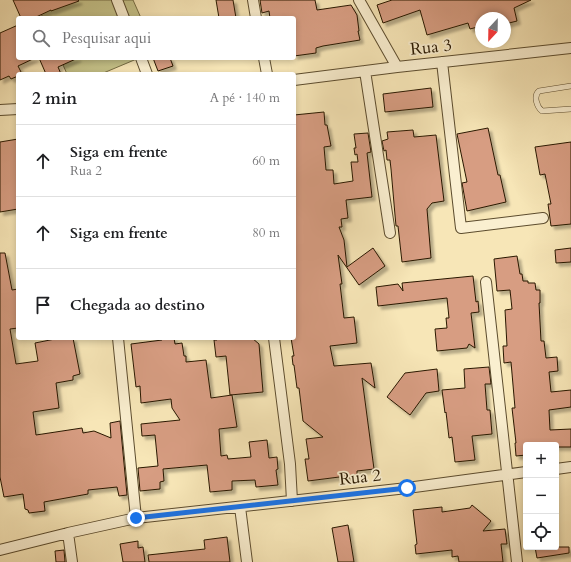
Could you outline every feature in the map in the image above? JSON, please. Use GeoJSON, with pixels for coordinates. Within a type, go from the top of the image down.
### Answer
{"type":"FeatureCollection","features":[{"type":"Feature","properties":{"kind":"street"},"geometry":{"type":"LineString","coordinates":[[117,0],[123,16]]}},
{"type":"Feature","properties":{"kind":"street"},"geometry":{"type":"LineString","coordinates":[[253,0],[256,16]]}},
{"type":"Feature","properties":{"kind":"street"},"geometry":{"type":"LineString","coordinates":[[359,0],[397,67]]}},
{"type":"Feature","properties":{"kind":"street","name":"Rua 3"},"geometry":{"type":"LineString","coordinates":[[296,80],[571,48]]}},
{"type":"Feature","properties":{"kind":"street"},"geometry":{"type":"LineString","coordinates":[[142,60],[146,72]]}},
{"type":"Feature","properties":{"kind":"street"},"geometry":{"type":"LineString","coordinates":[[264,60],[267,72]]}},
{"type":"Feature","properties":{"kind":"street"},"geometry":{"type":"LineString","coordinates":[[442,62],[461,228],[543,218]]}},
{"type":"Feature","properties":{"kind":"street"},"geometry":{"type":"LineString","coordinates":[[365,71],[390,233]]}},
{"type":"Feature","properties":{"kind":"street"},"geometry":{"type":"LineString","coordinates":[[0,110],[16,109]]}},
{"type":"Feature","properties":{"kind":"street"},"geometry":{"type":"LineString","coordinates":[[486,282],[506,474],[517,562]]}},
{"type":"Feature","properties":{"kind":"street"},"geometry":{"type":"LineString","coordinates":[[118,340],[136,518]]}},
{"type":"Feature","properties":{"kind":"street"},"geometry":{"type":"LineString","coordinates":[[274,340],[290,464],[292,501]]}},
{"type":"Feature","properties":{"kind":"street"},"geometry":{"type":"LineString","coordinates":[[559,469],[571,467]]}},
{"type":"Feature","properties":{"kind":"street","name":"Rua 2"},"geometry":{"type":"LineString","coordinates":[[0,550],[68,532],[136,518],[407,488],[523,472]]}},
{"type":"Feature","properties":{"kind":"street"},"geometry":{"type":"LineString","coordinates":[[240,507],[247,562]]}},
{"type":"Feature","properties":{"kind":"street"},"geometry":{"type":"LineString","coordinates":[[68,532],[72,562]]}},
{"type":"Feature","properties":{"kind":"lane"},"geometry":{"type":"LineString","coordinates":[[571,86],[539,91],[535,96],[539,109],[542,111],[571,109]]}},
{"type":"Feature","properties":{"kind":"shaded area"},"geometry":{"type":"Polygon","coordinates":[[[35,0],[133,0],[140,16],[42,16],[35,0]]]}},
{"type":"Feature","properties":{"kind":"shaded area"},"geometry":{"type":"Polygon","coordinates":[[[61,60],[134,60],[106,72],[66,72],[61,60]]]}},
{"type":"Feature","properties":{"kind":"building"},"geometry":{"type":"Polygon","coordinates":[[[13,0],[79,1],[51,10],[38,16],[20,16],[13,0]]]}},
{"type":"Feature","properties":{"kind":"building"},"geometry":{"type":"Polygon","coordinates":[[[216,0],[233,0],[236,16],[219,16],[216,0]]]}},
{"type":"Feature","properties":{"kind":"building"},"geometry":{"type":"Polygon","coordinates":[[[260,0],[315,0],[317,10],[351,5],[357,15],[360,40],[323,46],[316,48],[316,53],[296,56],[296,16],[270,16],[269,11],[262,13],[260,0]]]}},
{"type":"Feature","properties":{"kind":"building"},"geometry":{"type":"Polygon","coordinates":[[[392,0],[531,0],[514,8],[517,21],[511,22],[511,12],[475,12],[475,28],[470,29],[468,23],[427,35],[420,10],[383,23],[377,5],[392,0]]]}},
{"type":"Feature","properties":{"kind":"building"},"geometry":{"type":"Polygon","coordinates":[[[16,26],[16,60],[31,60],[18,66],[21,72],[16,72],[16,77],[11,79],[9,76],[0,80],[0,33],[16,26]]]}},
{"type":"Feature","properties":{"kind":"building"},"geometry":{"type":"Polygon","coordinates":[[[40,60],[74,60],[58,67],[60,72],[45,72],[40,60]]]}},
{"type":"Feature","properties":{"kind":"building"},"geometry":{"type":"Polygon","coordinates":[[[154,60],[171,60],[173,66],[158,71],[154,60]]]}},
{"type":"Feature","properties":{"kind":"building"},"geometry":{"type":"Polygon","coordinates":[[[431,88],[433,107],[385,112],[383,94],[431,88]]]}},
{"type":"Feature","properties":{"kind":"building"},"geometry":{"type":"Polygon","coordinates":[[[324,112],[325,125],[327,125],[331,146],[324,147],[326,170],[333,170],[334,184],[353,181],[351,162],[358,162],[357,154],[355,155],[354,148],[356,148],[354,134],[368,133],[371,152],[367,153],[372,197],[346,200],[348,218],[341,219],[342,227],[339,227],[344,240],[347,267],[373,248],[385,266],[359,285],[338,255],[342,284],[340,284],[344,318],[354,317],[357,343],[330,346],[334,366],[371,363],[375,388],[362,378],[374,469],[357,471],[357,477],[347,478],[347,476],[308,481],[305,459],[309,459],[306,439],[323,437],[303,421],[299,388],[297,388],[292,356],[294,356],[291,340],[296,340],[296,115],[324,112]]]}},
{"type":"Feature","properties":{"kind":"building"},"geometry":{"type":"Polygon","coordinates":[[[488,128],[498,175],[500,175],[506,202],[467,211],[462,183],[467,182],[457,134],[488,128]]]}},
{"type":"Feature","properties":{"kind":"building"},"geometry":{"type":"Polygon","coordinates":[[[413,130],[414,137],[436,135],[444,201],[432,203],[427,209],[431,258],[402,262],[398,226],[396,226],[390,160],[387,160],[386,150],[384,151],[382,141],[388,139],[387,132],[413,130]]]}},
{"type":"Feature","properties":{"kind":"building"},"geometry":{"type":"Polygon","coordinates":[[[16,139],[16,209],[0,212],[0,142],[16,139]]]}},
{"type":"Feature","properties":{"kind":"building"},"geometry":{"type":"Polygon","coordinates":[[[571,142],[571,224],[551,226],[548,204],[551,204],[545,174],[540,175],[535,147],[571,142]]]}},
{"type":"Feature","properties":{"kind":"building"},"geometry":{"type":"Polygon","coordinates":[[[571,248],[571,262],[556,263],[555,250],[571,248]]]}},
{"type":"Feature","properties":{"kind":"building"},"geometry":{"type":"Polygon","coordinates":[[[0,253],[5,253],[12,290],[16,289],[16,328],[10,329],[16,364],[38,361],[35,343],[50,340],[73,340],[80,374],[73,376],[73,380],[56,383],[59,408],[33,412],[36,435],[82,428],[83,433],[94,431],[111,438],[110,423],[120,421],[127,495],[119,496],[117,487],[88,490],[88,494],[44,502],[45,511],[29,513],[28,510],[25,509],[23,494],[4,497],[0,477],[0,253]]]}},
{"type":"Feature","properties":{"kind":"building"},"geometry":{"type":"Polygon","coordinates":[[[517,256],[520,274],[522,274],[523,281],[535,283],[536,290],[540,290],[539,303],[541,341],[544,341],[546,358],[557,357],[558,371],[549,372],[551,392],[571,390],[571,407],[549,410],[550,430],[571,429],[571,447],[559,447],[559,442],[523,442],[523,455],[516,456],[512,408],[515,408],[511,362],[504,363],[503,346],[507,346],[505,310],[512,309],[510,290],[497,291],[494,259],[517,256]]]}},
{"type":"Feature","properties":{"kind":"building"},"geometry":{"type":"Polygon","coordinates":[[[473,276],[476,302],[478,301],[479,312],[471,313],[475,348],[469,344],[467,348],[437,351],[435,329],[447,328],[446,318],[449,318],[447,298],[378,306],[376,287],[398,284],[403,291],[402,283],[473,276]]]}},
{"type":"Feature","properties":{"kind":"building"},"geometry":{"type":"Polygon","coordinates":[[[174,340],[175,344],[182,343],[184,356],[186,356],[186,362],[206,360],[211,398],[232,395],[237,427],[219,429],[221,456],[227,455],[228,459],[251,457],[249,442],[267,440],[269,458],[277,457],[278,469],[276,470],[278,485],[256,487],[255,480],[232,481],[232,490],[210,492],[207,465],[163,469],[164,481],[160,482],[160,489],[140,491],[138,468],[158,466],[155,435],[142,436],[141,424],[180,420],[172,408],[171,399],[141,403],[140,386],[136,387],[131,344],[174,340]]]}},
{"type":"Feature","properties":{"kind":"building"},"geometry":{"type":"Polygon","coordinates":[[[214,340],[254,340],[259,344],[263,392],[230,395],[226,356],[216,357],[214,340]]]}},
{"type":"Feature","properties":{"kind":"building"},"geometry":{"type":"Polygon","coordinates":[[[489,367],[491,384],[485,384],[487,410],[490,410],[492,434],[472,436],[475,460],[455,462],[452,437],[449,438],[442,390],[465,388],[464,369],[489,367]]]}},
{"type":"Feature","properties":{"kind":"building"},"geometry":{"type":"Polygon","coordinates":[[[437,369],[439,391],[426,393],[410,415],[387,397],[405,373],[437,369]]]}},
{"type":"Feature","properties":{"kind":"building"},"geometry":{"type":"Polygon","coordinates":[[[472,505],[491,521],[483,531],[505,529],[507,544],[501,544],[503,562],[459,562],[458,556],[452,557],[452,550],[416,554],[415,545],[417,544],[413,510],[442,507],[442,512],[470,508],[472,505]]]}},
{"type":"Feature","properties":{"kind":"building"},"geometry":{"type":"Polygon","coordinates":[[[348,525],[354,562],[338,562],[332,528],[348,525]]]}},
{"type":"Feature","properties":{"kind":"building"},"geometry":{"type":"Polygon","coordinates":[[[227,537],[230,562],[149,562],[148,555],[205,549],[204,540],[227,537]]]}},
{"type":"Feature","properties":{"kind":"building"},"geometry":{"type":"Polygon","coordinates":[[[138,541],[138,548],[143,547],[145,562],[123,562],[120,544],[138,541]]]}},
{"type":"Feature","properties":{"kind":"building"},"geometry":{"type":"Polygon","coordinates":[[[559,547],[569,547],[569,553],[537,558],[536,550],[559,550],[559,547]]]}},
{"type":"Feature","properties":{"kind":"building"},"geometry":{"type":"Polygon","coordinates":[[[64,550],[65,562],[56,562],[55,551],[64,550]]]}},
{"type":"Feature","properties":{"kind":"route"},"geometry":{"type":"LineString","coordinates":[[136,518],[407,488]]}}]}
